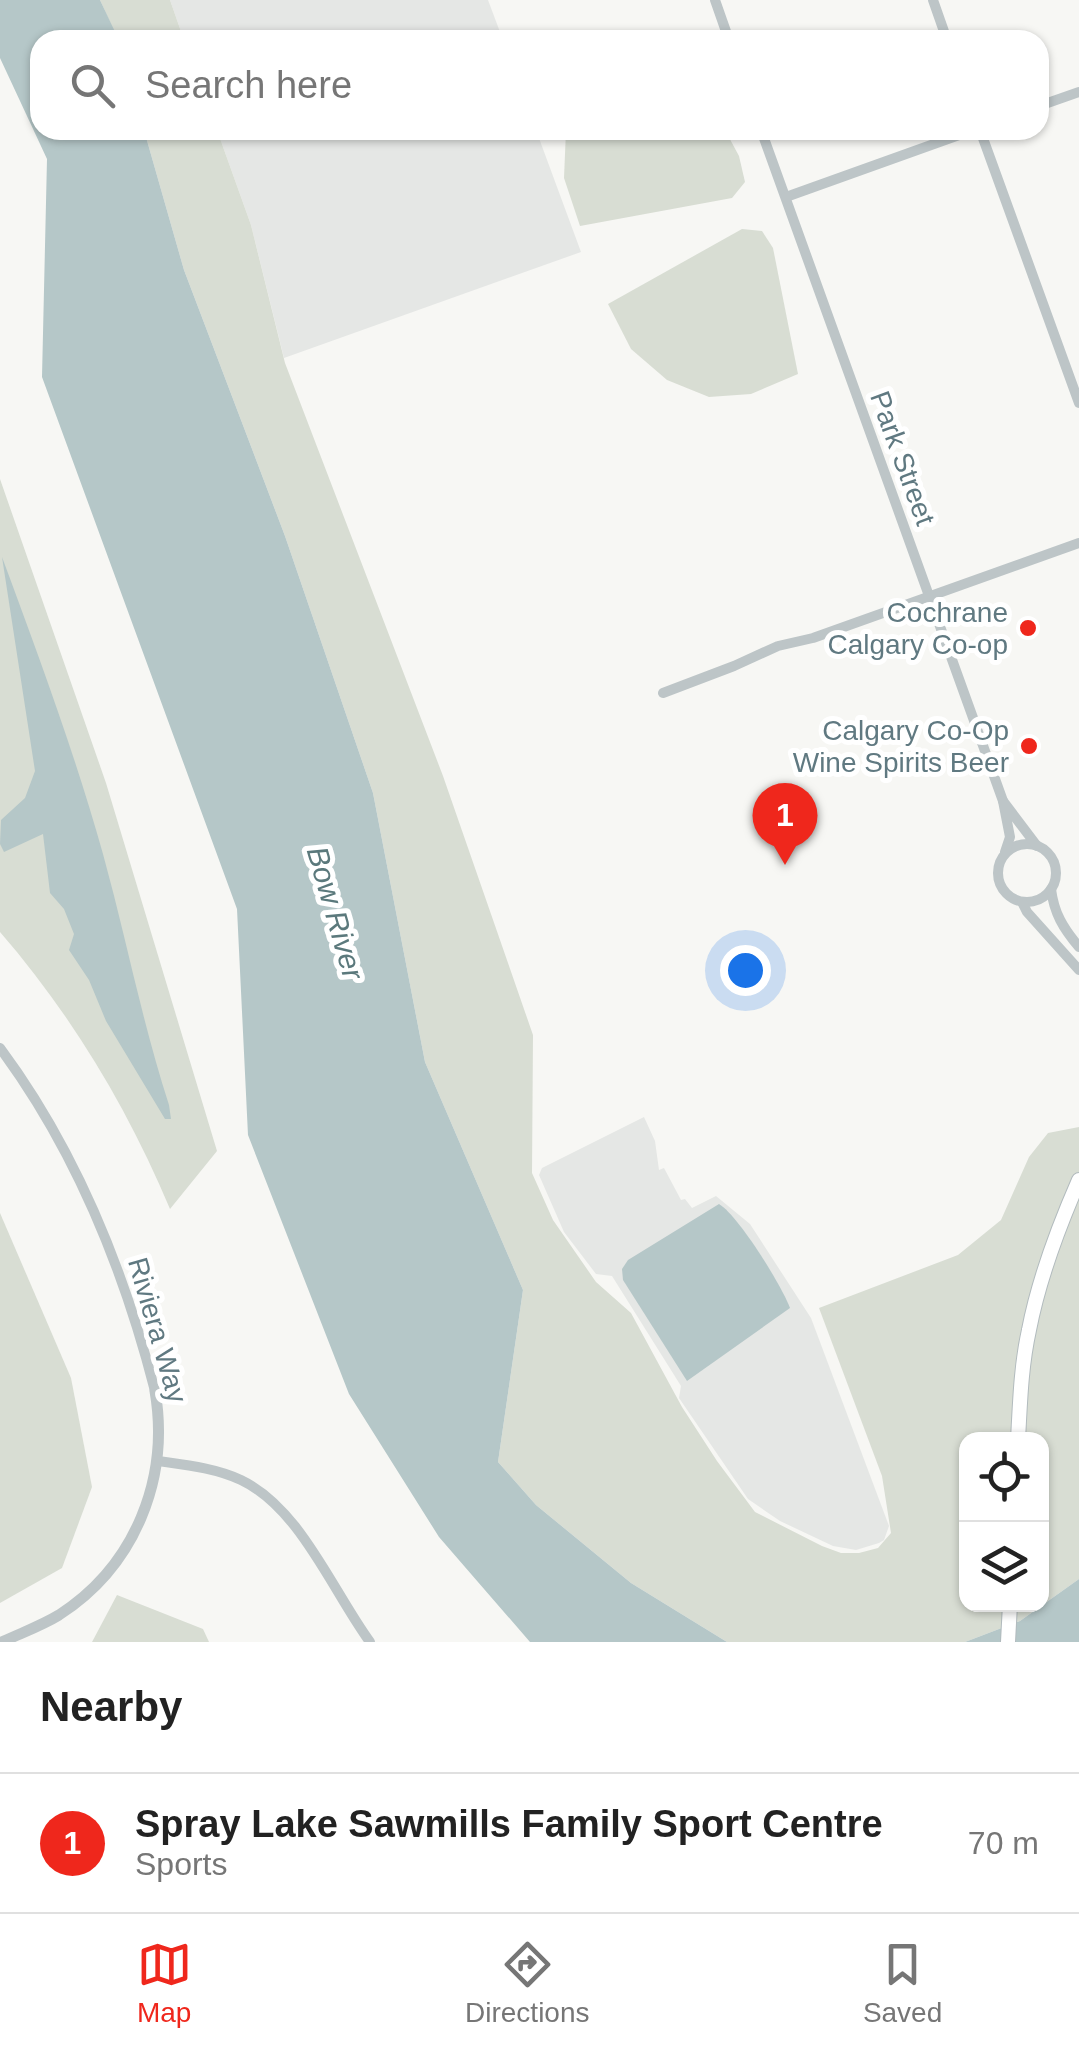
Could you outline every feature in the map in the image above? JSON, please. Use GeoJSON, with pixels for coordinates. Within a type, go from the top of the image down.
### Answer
{"type":"FeatureCollection","features":[{"type":"Feature","properties":{"kind":"main road"},"geometry":{"type":"LineString","coordinates":[[1018,1432],[1028,1332],[1053,1244],[1079,1180]]}},
{"type":"Feature","properties":{"kind":"main road"},"geometry":{"type":"LineString","coordinates":[[1008,1642],[1010,1612]]}},
{"type":"Feature","properties":{"kind":"street"},"geometry":{"type":"LineString","coordinates":[[715,0],[726,30]]}},
{"type":"Feature","properties":{"kind":"street"},"geometry":{"type":"LineString","coordinates":[[933,0],[944,30]]}},
{"type":"Feature","properties":{"kind":"street"},"geometry":{"type":"LineString","coordinates":[[1049,102],[1079,92]]}},
{"type":"Feature","properties":{"kind":"street","name":"Park Street"},"geometry":{"type":"LineString","coordinates":[[766,140],[1004,801],[1010,837],[1004,855]]}},
{"type":"Feature","properties":{"kind":"street"},"geometry":{"type":"LineString","coordinates":[[786,197],[948,140]]}},
{"type":"Feature","properties":{"kind":"street"},"geometry":{"type":"LineString","coordinates":[[980,140],[1079,404]]}},
{"type":"Feature","properties":{"kind":"street"},"geometry":{"type":"LineString","coordinates":[[663,693],[778,646],[813,638],[1079,543]]}},
{"type":"Feature","properties":{"kind":"street","name":"Park Street"},"geometry":{"type":"LineString","coordinates":[[1004,801],[1038,846]]}},
{"type":"Feature","properties":{"kind":"street"},"geometry":{"type":"LineString","coordinates":[[1021,845],[1038,846],[1051,857],[1056,876],[1051,889],[1038,900],[1022,902],[1008,895],[999,882],[1000,863],[1004,855],[1021,845]]}},
{"type":"Feature","properties":{"kind":"street"},"geometry":{"type":"LineString","coordinates":[[1051,889],[1055,914],[1079,947]]}},
{"type":"Feature","properties":{"kind":"street"},"geometry":{"type":"LineString","coordinates":[[1022,902],[1079,970]]}},
{"type":"Feature","properties":{"kind":"street","name":"Riviera Way"},"geometry":{"type":"LineString","coordinates":[[0,1048],[34,1098],[91,1206],[117,1272],[154,1391],[159,1426],[158,1462],[141,1521],[106,1576],[58,1615],[2,1642]]}},
{"type":"Feature","properties":{"kind":"street"},"geometry":{"type":"LineString","coordinates":[[158,1462],[221,1472],[270,1500],[296,1527],[370,1642]]}},
{"type":"Feature","properties":{"kind":"shaded area"},"geometry":{"type":"Polygon","coordinates":[[[100,0],[170,0],[180,30],[114,30],[100,0]]]}},
{"type":"Feature","properties":{"kind":"shaded area"},"geometry":{"type":"Polygon","coordinates":[[[170,0],[488,0],[499,30],[180,30],[170,0]]]}},
{"type":"Feature","properties":{"kind":"shaded area"},"geometry":{"type":"Polygon","coordinates":[[[147,140],[221,140],[251,225],[285,363],[443,776],[533,1035],[532,1173],[553,1220],[596,1282],[631,1313],[682,1407],[755,1512],[822,1546],[841,1553],[859,1553],[878,1548],[891,1533],[882,1476],[819,1308],[958,1255],[1001,1220],[1029,1157],[1048,1133],[1079,1127],[1079,1579],[1049,1600],[1049,1432],[959,1432],[959,1612],[1033,1612],[1020,1621],[965,1642],[727,1642],[631,1583],[536,1505],[498,1462],[523,1290],[425,1062],[373,793],[285,536],[184,270],[147,140]]]}},
{"type":"Feature","properties":{"kind":"shaded area"},"geometry":{"type":"Polygon","coordinates":[[[221,140],[540,140],[581,252],[284,358],[251,225],[221,140]]]}},
{"type":"Feature","properties":{"kind":"shaded area"},"geometry":{"type":"Polygon","coordinates":[[[566,140],[730,140],[745,182],[732,198],[580,226],[564,178],[566,140]]]}},
{"type":"Feature","properties":{"kind":"shaded area"},"geometry":{"type":"Polygon","coordinates":[[[742,229],[762,231],[773,248],[798,374],[751,394],[709,397],[667,380],[631,349],[608,304],[742,229]]]}},
{"type":"Feature","properties":{"kind":"shaded area"},"geometry":{"type":"Polygon","coordinates":[[[0,479],[106,783],[217,1151],[170,1209],[136,1135],[96,1064],[51,996],[0,932],[0,479]]]}},
{"type":"Feature","properties":{"kind":"shaded area"},"geometry":{"type":"Polygon","coordinates":[[[644,1117],[655,1141],[659,1170],[664,1168],[681,1200],[685,1199],[692,1208],[716,1196],[750,1224],[811,1318],[889,1526],[879,1543],[856,1550],[833,1546],[780,1521],[748,1499],[679,1398],[681,1386],[612,1276],[596,1274],[564,1232],[539,1175],[542,1168],[644,1117]]]}},
{"type":"Feature","properties":{"kind":"shaded area"},"geometry":{"type":"Polygon","coordinates":[[[0,1213],[71,1378],[92,1487],[62,1568],[0,1603],[0,1213]]]}},
{"type":"Feature","properties":{"kind":"shaded area"},"geometry":{"type":"Polygon","coordinates":[[[117,1595],[203,1629],[209,1642],[92,1642],[117,1595]]]}},
{"type":"Feature","properties":{"kind":"water"},"geometry":{"type":"Polygon","coordinates":[[[0,0],[100,0],[114,30],[30,30],[30,122],[0,58],[0,0]]]}},
{"type":"Feature","properties":{"kind":"water","name":"Bow River"},"geometry":{"type":"Polygon","coordinates":[[[38,140],[147,140],[184,270],[285,536],[373,793],[425,1062],[523,1290],[498,1462],[536,1505],[631,1583],[727,1642],[530,1642],[439,1537],[349,1394],[248,1135],[237,909],[42,377],[47,159],[38,140]]]}},
{"type":"Feature","properties":{"kind":"water"},"geometry":{"type":"Polygon","coordinates":[[[2,557],[92,817],[171,1119],[165,1119],[69,950],[74,934],[64,909],[50,893],[43,834],[4,852],[0,844],[1,820],[25,798],[35,771],[2,557]]]}},
{"type":"Feature","properties":{"kind":"water"},"geometry":{"type":"Polygon","coordinates":[[[719,1204],[759,1252],[790,1308],[687,1381],[623,1280],[622,1269],[628,1260],[719,1204]]]}},
{"type":"Feature","properties":{"kind":"water"},"geometry":{"type":"Polygon","coordinates":[[[1079,1579],[1079,1642],[965,1642],[1020,1621],[1033,1612],[1049,1612],[1049,1600],[1079,1579]]]}},
{"type":"Feature","properties":{"kind":"place","name":"Cochrane Calgary Co-op"},"geometry":{"type":"Point","coordinates":[1028,628]}},
{"type":"Feature","properties":{"kind":"place","name":"Calgary Co-Op Wine Spirits Beer"},"geometry":{"type":"Point","coordinates":[1029,746]}},
{"type":"Feature","properties":{"kind":"place","name":"Spray Lake Sawmills Family Sport Centre"},"geometry":{"type":"Point","coordinates":[785,865]}}]}
